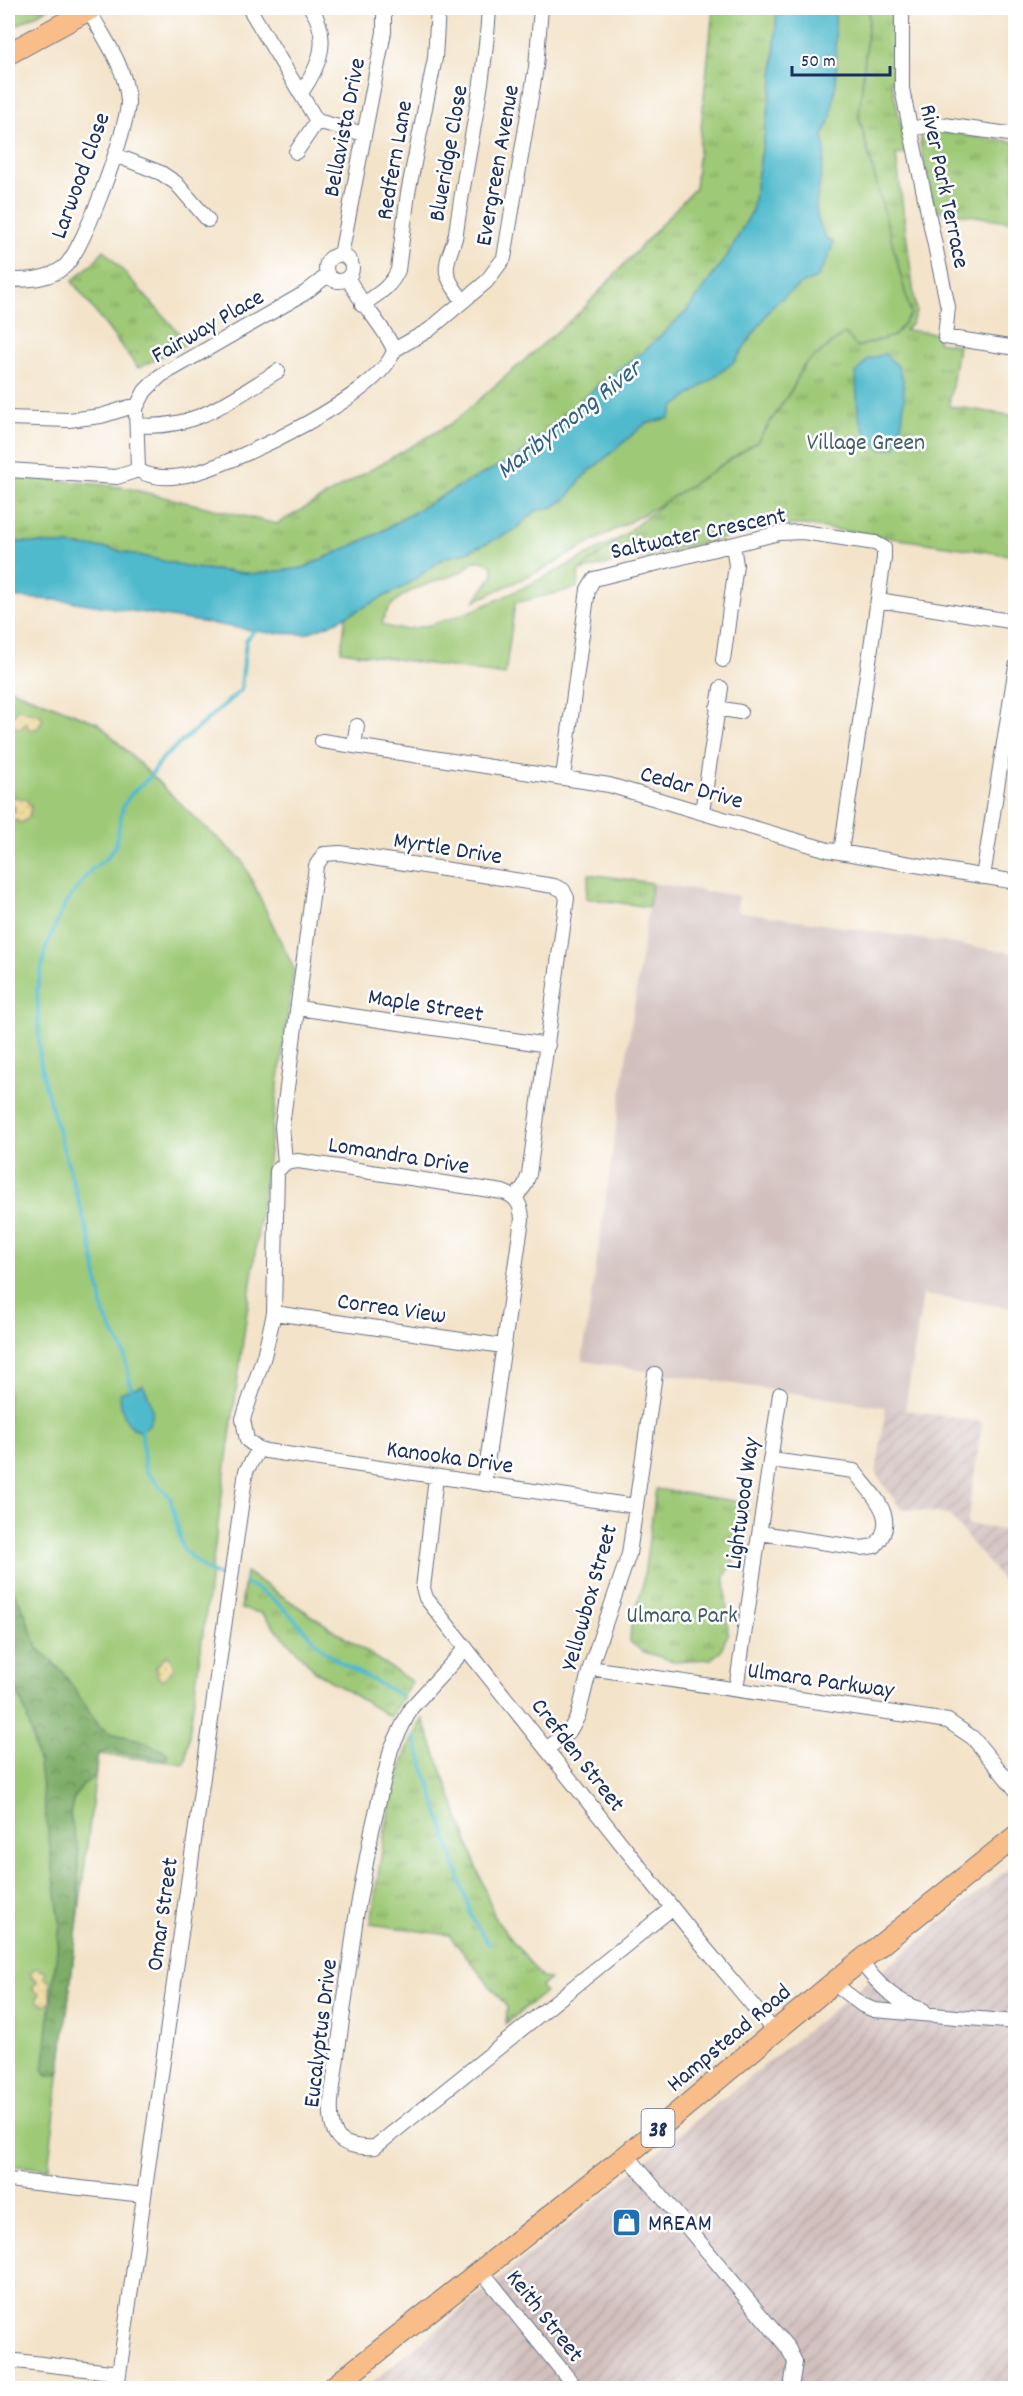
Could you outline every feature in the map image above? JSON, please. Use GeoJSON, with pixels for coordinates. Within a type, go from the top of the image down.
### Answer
{"type":"FeatureCollection","features":[{"type":"Feature","properties":{"kind":"main road"},"geometry":{"type":"LineString","coordinates":[[8,54],[90,8]]}},
{"type":"Feature","properties":{"kind":"main road","name":"Hampstead Road"},"geometry":{"type":"LineString","coordinates":[[332,2388],[480,2268],[627,2155],[774,2031],[1016,1836]]}},
{"type":"Feature","properties":{"kind":"street","name":"Larwood Close"},"geometry":{"type":"LineString","coordinates":[[8,280],[43,277],[66,266],[79,244],[125,125],[128,103],[125,83],[116,58],[90,8]]}},
{"type":"Feature","properties":{"kind":"street"},"geometry":{"type":"LineString","coordinates":[[249,8],[317,121],[364,134]]}},
{"type":"Feature","properties":{"kind":"street"},"geometry":{"type":"LineString","coordinates":[[300,93],[315,73],[322,37],[320,22],[311,8]]}},
{"type":"Feature","properties":{"kind":"street","name":"Bellavista Drive"},"geometry":{"type":"LineString","coordinates":[[341,255],[384,32],[384,8]]}},
{"type":"Feature","properties":{"kind":"street","name":"Redfern Lane"},"geometry":{"type":"LineString","coordinates":[[362,305],[394,280],[398,270],[408,193],[435,58],[438,8]]}},
{"type":"Feature","properties":{"kind":"street","name":"Blueridge Close"},"geometry":{"type":"LineString","coordinates":[[463,300],[449,281],[447,264],[456,238],[465,164],[482,87],[489,8]]}},
{"type":"Feature","properties":{"kind":"street","name":"Evergreen Avenue"},"geometry":{"type":"LineString","coordinates":[[394,350],[416,339],[486,282],[504,258],[536,67],[541,8]]}},
{"type":"Feature","properties":{"kind":"street","name":"River Park Terrace"},"geometry":{"type":"LineString","coordinates":[[902,8],[902,79],[910,129],[948,307],[945,337],[1016,348]]}},
{"type":"Feature","properties":{"kind":"street"},"geometry":{"type":"LineString","coordinates":[[296,152],[317,121]]}},
{"type":"Feature","properties":{"kind":"street"},"geometry":{"type":"LineString","coordinates":[[910,129],[937,124],[1016,135]]}},
{"type":"Feature","properties":{"kind":"street"},"geometry":{"type":"LineString","coordinates":[[115,155],[161,173],[176,183],[208,220]]}},
{"type":"Feature","properties":{"kind":"street"},"geometry":{"type":"LineString","coordinates":[[8,470],[117,477],[138,470],[148,476],[165,477],[193,473],[234,460],[275,440],[357,391],[385,367],[394,350],[390,341],[362,305],[348,278],[352,266],[349,258],[341,255],[329,259],[326,266],[328,275],[337,281],[348,278]]}},
{"type":"Feature","properties":{"kind":"street","name":"Fairway Place"},"geometry":{"type":"LineString","coordinates":[[136,408],[145,391],[160,376],[305,293],[328,275]]}},
{"type":"Feature","properties":{"kind":"street"},"geometry":{"type":"LineString","coordinates":[[137,425],[170,426],[197,419],[278,371]]}},
{"type":"Feature","properties":{"kind":"street"},"geometry":{"type":"LineString","coordinates":[[8,417],[69,420],[101,416],[130,407],[136,408],[138,470]]}},
{"type":"Feature","properties":{"kind":"street","name":"Saltwater Crescent"},"geometry":{"type":"LineString","coordinates":[[563,777],[588,589],[594,579],[779,533],[803,532],[875,543],[884,548],[841,852]]}},
{"type":"Feature","properties":{"kind":"street"},"geometry":{"type":"LineString","coordinates":[[723,660],[736,565],[733,545]]}},
{"type":"Feature","properties":{"kind":"street"},"geometry":{"type":"LineString","coordinates":[[878,600],[1016,622]]}},
{"type":"Feature","properties":{"kind":"street"},"geometry":{"type":"LineString","coordinates":[[983,877],[1016,666]]}},
{"type":"Feature","properties":{"kind":"street"},"geometry":{"type":"LineString","coordinates":[[702,812],[721,688]]}},
{"type":"Feature","properties":{"kind":"street"},"geometry":{"type":"LineString","coordinates":[[717,708],[740,712]]}},
{"type":"Feature","properties":{"kind":"street"},"geometry":{"type":"LineString","coordinates":[[354,745],[357,726]]}},
{"type":"Feature","properties":{"kind":"street","name":"Cedar Drive"},"geometry":{"type":"LineString","coordinates":[[321,741],[609,785],[841,852],[1016,882]]}},
{"type":"Feature","properties":{"kind":"street","name":"Myrtle Drive"},"geometry":{"type":"LineString","coordinates":[[285,1163],[282,1126],[316,866],[324,854],[351,854],[554,886],[563,890],[568,909],[529,1174],[525,1185],[515,1198]]}},
{"type":"Feature","properties":{"kind":"street","name":"Maple Street"},"geometry":{"type":"LineString","coordinates":[[298,1008],[548,1045]]}},
{"type":"Feature","properties":{"kind":"street","name":"Lomandra Drive"},"geometry":{"type":"LineString","coordinates":[[285,1163],[298,1161],[503,1192],[515,1198]]}},
{"type":"Feature","properties":{"kind":"street"},"geometry":{"type":"LineString","coordinates":[[259,1449],[247,1440],[243,1419],[264,1356],[274,1313],[277,1247],[275,1183],[277,1171],[285,1163]]}},
{"type":"Feature","properties":{"kind":"street"},"geometry":{"type":"LineString","coordinates":[[484,1484],[522,1219],[521,1207],[515,1198]]}},
{"type":"Feature","properties":{"kind":"street","name":"Correa View"},"geometry":{"type":"LineString","coordinates":[[274,1313],[503,1346]]}},
{"type":"Feature","properties":{"kind":"street","name":"Yellowbox Street"},"geometry":{"type":"LineString","coordinates":[[547,1749],[570,1730],[578,1716],[590,1668],[629,1554],[655,1374]]}},
{"type":"Feature","properties":{"kind":"street","name":"Lightwood Way"},"geometry":{"type":"LineString","coordinates":[[736,1689],[780,1394]]}},
{"type":"Feature","properties":{"kind":"street","name":"Kanooka Drive"},"geometry":{"type":"LineString","coordinates":[[259,1449],[636,1506]]}},
{"type":"Feature","properties":{"kind":"street","name":"Omar Street"},"geometry":{"type":"LineString","coordinates":[[117,2388],[246,1471],[259,1449]]}},
{"type":"Feature","properties":{"kind":"street"},"geometry":{"type":"LineString","coordinates":[[760,1533],[861,1548],[875,1546],[884,1537],[887,1527],[885,1513],[854,1471],[771,1460]]}},
{"type":"Feature","properties":{"kind":"street","name":"Crefden Street"},"geometry":{"type":"LineString","coordinates":[[436,1477],[423,1588],[426,1599],[672,1908],[774,2031]]}},
{"type":"Feature","properties":{"kind":"street","name":"Eucalyptus Drive"},"geometry":{"type":"LineString","coordinates":[[466,1648],[422,1694],[402,1722],[391,1749],[372,1830],[356,1917],[331,2101],[330,2121],[336,2135],[344,2144],[357,2148],[375,2148],[672,1908]]}},
{"type":"Feature","properties":{"kind":"street","name":"Ulmara Parkway"},"geometry":{"type":"LineString","coordinates":[[590,1668],[948,1721],[973,1738],[1016,1790]]}},
{"type":"Feature","properties":{"kind":"street"},"geometry":{"type":"LineString","coordinates":[[860,1961],[885,1991],[899,2001],[936,2014]]}},
{"type":"Feature","properties":{"kind":"street"},"geometry":{"type":"LineString","coordinates":[[833,1983],[862,2005],[874,2010],[1016,2022]]}},
{"type":"Feature","properties":{"kind":"street"},"geometry":{"type":"LineString","coordinates":[[627,2155],[788,2348],[795,2362],[791,2388]]}},
{"type":"Feature","properties":{"kind":"street"},"geometry":{"type":"LineString","coordinates":[[8,2180],[144,2195]]}},
{"type":"Feature","properties":{"kind":"street","name":"Keith Street"},"geometry":{"type":"LineString","coordinates":[[480,2268],[576,2388]]}},
{"type":"Feature","properties":{"kind":"street"},"geometry":{"type":"LineString","coordinates":[[8,2360],[119,2373]]}},
{"type":"Feature","properties":{"kind":"shaded area"},"geometry":{"type":"Polygon","coordinates":[[[652,883],[739,896],[737,911],[1015,953],[1015,1308],[923,1295],[905,1410],[582,1361],[652,883]]]}},
{"type":"Feature","properties":{"kind":"shaded area"},"geometry":{"type":"Polygon","coordinates":[[[886,1407],[982,1422],[967,1524],[1015,1532],[1015,1596],[949,1515],[900,1508],[876,1474],[886,1407]]]}},
{"type":"Feature","properties":{"kind":"shaded area"},"geometry":{"type":"Polygon","coordinates":[[[1015,1863],[1015,2388],[364,2388],[1015,1863]]]}},
{"type":"Feature","properties":{"kind":"green space"},"geometry":{"type":"Polygon","coordinates":[[[8,8],[49,8],[8,30],[8,8]]]}},
{"type":"Feature","properties":{"kind":"green space"},"geometry":{"type":"Polygon","coordinates":[[[713,8],[777,8],[773,81],[752,211],[727,256],[687,311],[645,350],[600,384],[520,455],[452,490],[377,534],[303,568],[255,574],[194,568],[106,548],[8,541],[8,475],[122,487],[277,524],[452,423],[581,311],[695,188],[713,8]]]}},
{"type":"Feature","properties":{"kind":"green space"},"geometry":{"type":"Polygon","coordinates":[[[835,8],[870,8],[859,117],[911,314],[894,336],[856,347],[844,334],[803,366],[793,388],[757,442],[665,502],[543,569],[475,601],[493,575],[493,567],[480,561],[474,562],[461,572],[404,595],[387,612],[382,623],[400,629],[428,625],[463,614],[539,580],[624,536],[579,571],[577,588],[515,603],[505,675],[341,651],[346,616],[405,586],[444,558],[467,552],[513,531],[536,510],[553,507],[566,499],[583,477],[645,424],[669,418],[674,407],[734,362],[773,305],[801,284],[817,278],[829,257],[833,242],[825,237],[817,218],[816,204],[825,151],[823,135],[830,121],[836,81],[835,8]]]}},
{"type":"Feature","properties":{"kind":"green space","name":"Village Green"},"geometry":{"type":"Polygon","coordinates":[[[870,8],[895,8],[892,84],[907,153],[896,155],[916,311],[912,323],[905,330],[939,334],[938,342],[958,345],[949,406],[1015,416],[1015,556],[803,525],[780,525],[579,571],[665,502],[757,442],[793,388],[803,366],[845,333],[857,347],[894,336],[911,314],[859,117],[870,8]]]}},
{"type":"Feature","properties":{"kind":"green space"},"geometry":{"type":"Polygon","coordinates":[[[934,131],[1015,142],[1015,222],[935,210],[920,145],[922,134],[934,131]]]}},
{"type":"Feature","properties":{"kind":"green space"},"geometry":{"type":"Polygon","coordinates":[[[104,250],[188,343],[138,368],[72,281],[104,250]]]}},
{"type":"Feature","properties":{"kind":"green space"},"geometry":{"type":"Polygon","coordinates":[[[8,688],[98,723],[195,818],[242,860],[294,969],[185,1764],[98,1754],[48,2169],[8,2165],[8,688]]]}},
{"type":"Feature","properties":{"kind":"green space"},"geometry":{"type":"Polygon","coordinates":[[[589,874],[652,883],[649,907],[586,898],[589,874]]]}},
{"type":"Feature","properties":{"kind":"green space","name":"Ulmara Park"},"geometry":{"type":"Polygon","coordinates":[[[656,1489],[748,1503],[740,1551],[725,1576],[728,1634],[720,1651],[711,1659],[673,1661],[642,1651],[630,1642],[631,1624],[642,1589],[656,1489]]]}},
{"type":"Feature","properties":{"kind":"green space"},"geometry":{"type":"Polygon","coordinates":[[[246,1572],[412,1682],[390,1717],[316,1672],[261,1613],[241,1609],[246,1572]]]}},
{"type":"Feature","properties":{"kind":"green space"},"geometry":{"type":"Polygon","coordinates":[[[8,1582],[24,1610],[37,1647],[63,1672],[99,1726],[110,1733],[144,1741],[167,1753],[168,1756],[166,1759],[107,1751],[98,1754],[95,1776],[84,1784],[74,1797],[70,1814],[78,1850],[79,1910],[60,2071],[56,2075],[47,2075],[43,2070],[60,1923],[39,1765],[26,1713],[8,1669],[8,1582]]]}},
{"type":"Feature","properties":{"kind":"green space"},"geometry":{"type":"Polygon","coordinates":[[[423,1719],[496,1920],[542,1978],[550,1979],[541,1987],[545,1992],[506,2023],[507,2007],[449,1935],[371,1924],[394,1791],[411,1741],[423,1719]]]}},
{"type":"Feature","properties":{"kind":"sand"},"geometry":{"type":"Polygon","coordinates":[[[17,709],[41,715],[42,721],[38,728],[29,730],[26,722],[21,728],[13,727],[11,718],[17,709]]]}},
{"type":"Feature","properties":{"kind":"sand"},"geometry":{"type":"Polygon","coordinates":[[[14,797],[26,799],[31,807],[29,817],[22,823],[8,818],[8,800],[12,811],[15,812],[11,800],[14,797]]]}},
{"type":"Feature","properties":{"kind":"sand"},"geometry":{"type":"Polygon","coordinates":[[[167,1655],[174,1669],[163,1680],[157,1676],[156,1667],[167,1655]]]}},
{"type":"Feature","properties":{"kind":"sand"},"geometry":{"type":"Polygon","coordinates":[[[36,1968],[46,1972],[44,1977],[50,1981],[50,2002],[46,2005],[38,2002],[37,1998],[40,1994],[32,1990],[37,1980],[31,1978],[31,1972],[36,1968]]]}},
{"type":"Feature","properties":{"kind":"water","name":"Maribyrnong River"},"geometry":{"type":"Polygon","coordinates":[[[777,8],[835,8],[836,81],[830,121],[823,135],[825,151],[816,204],[817,218],[825,237],[833,242],[829,257],[817,278],[801,284],[773,305],[734,362],[674,407],[669,418],[645,424],[583,477],[566,499],[553,507],[536,511],[513,531],[467,552],[444,558],[405,586],[333,623],[305,634],[270,633],[69,601],[8,597],[8,541],[106,548],[194,568],[255,574],[303,568],[377,534],[452,490],[520,455],[600,384],[645,350],[687,311],[727,256],[752,211],[773,81],[777,8]]]}},
{"type":"Feature","properties":{"kind":"water"},"geometry":{"type":"Polygon","coordinates":[[[884,354],[898,367],[904,395],[902,419],[895,447],[882,450],[866,433],[862,425],[857,407],[856,373],[868,359],[884,354]]]}},
{"type":"Feature","properties":{"kind":"water"},"geometry":{"type":"Polygon","coordinates":[[[143,1385],[151,1404],[152,1417],[150,1423],[139,1431],[130,1425],[124,1416],[120,1393],[143,1385]]]}},
{"type":"Feature","properties":{"kind":"waterway"},"geometry":{"type":"LineString","coordinates":[[132,1393],[124,1352],[104,1315],[91,1244],[45,1085],[40,1059],[37,990],[46,947],[64,906],[91,870],[106,859],[115,847],[123,806],[132,793],[149,778],[163,758],[241,690],[246,641],[256,628]]}},
{"type":"Feature","properties":{"kind":"waterway"},"geometry":{"type":"LineString","coordinates":[[141,1426],[145,1470],[170,1497],[183,1549],[204,1568],[219,1576]]}},
{"type":"Feature","properties":{"kind":"waterway"},"geometry":{"type":"LineString","coordinates":[[245,1583],[279,1604],[332,1657],[400,1695]]}},
{"type":"Feature","properties":{"kind":"waterway"},"geometry":{"type":"LineString","coordinates":[[414,1736],[473,1920],[489,1944]]}},
{"type":"Feature","properties":{"kind":"place","name":"MREAM"},"geometry":{"type":"Point","coordinates":[627,2222]}}]}
